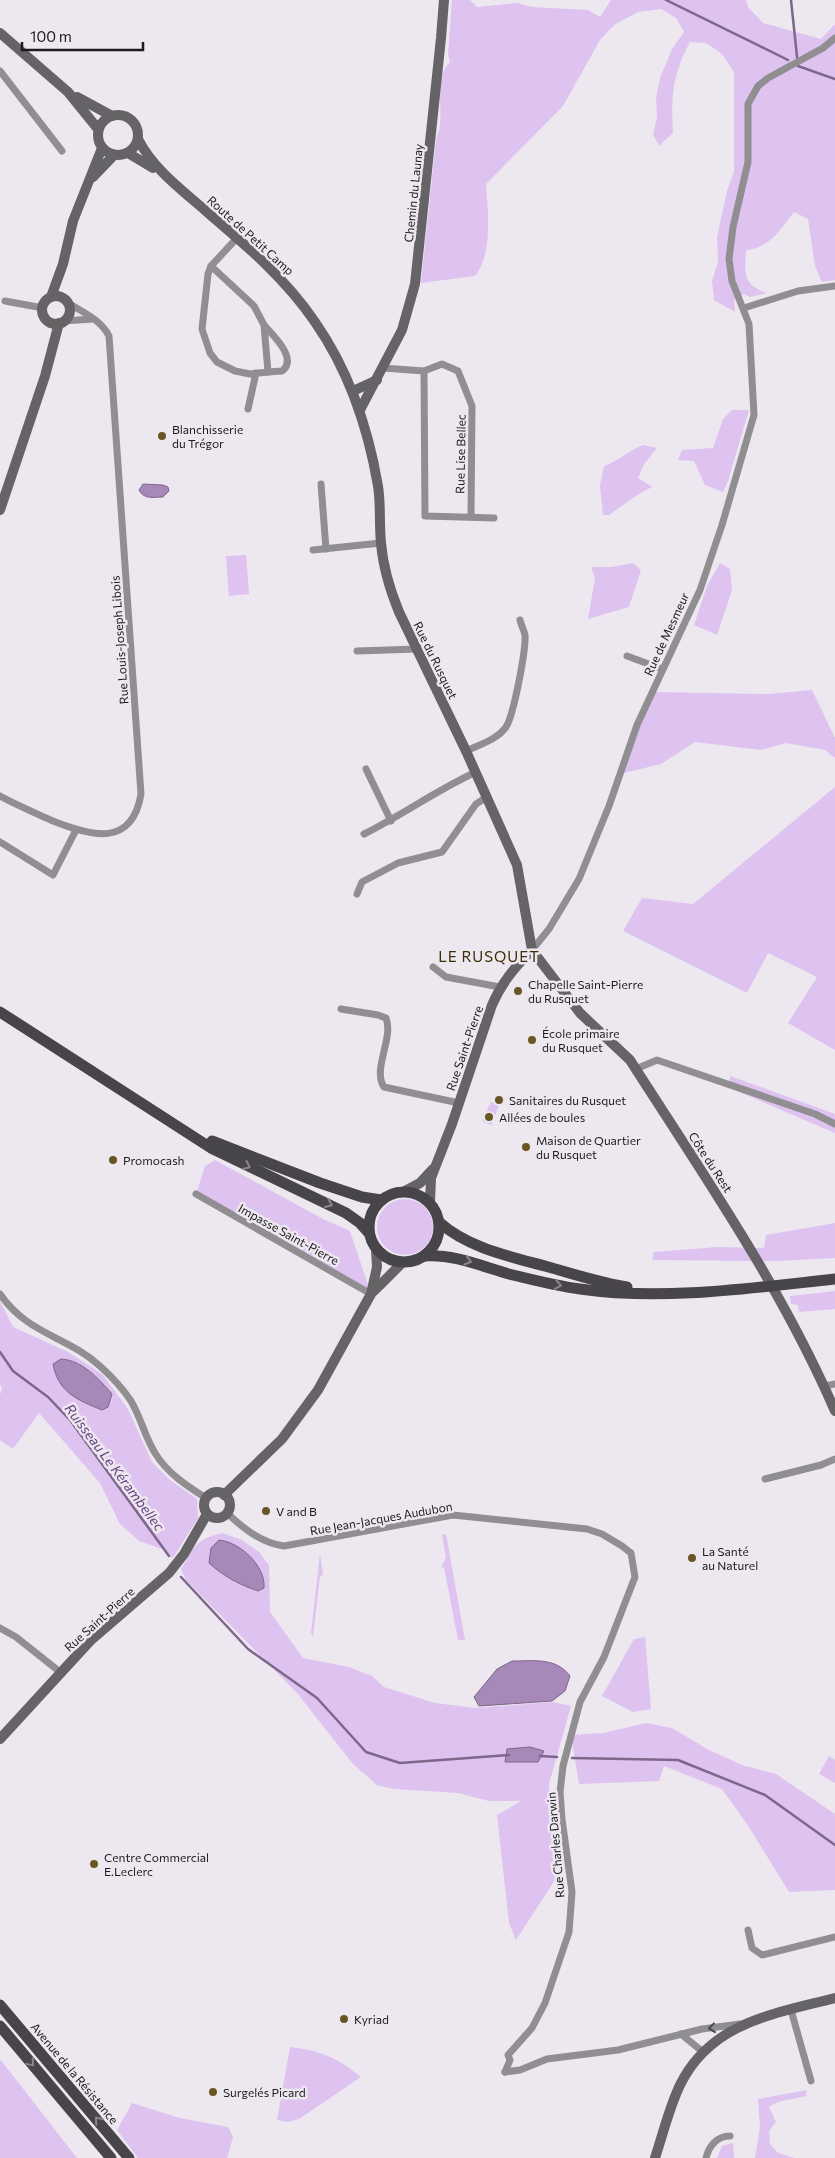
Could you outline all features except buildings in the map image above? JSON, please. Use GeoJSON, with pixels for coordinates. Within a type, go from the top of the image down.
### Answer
{"type":"FeatureCollection","features":[{"type":"Feature","properties":{"kind":"main road"},"geometry":{"type":"LineString","coordinates":[[0,1012],[190,1132],[211,1148],[346,1213],[360,1223],[369,1233],[376,1250],[388,1259],[410,1262],[424,1256],[439,1255],[458,1258],[535,1280],[578,1289],[628,1294],[728,1290],[835,1279]]}},
{"type":"Feature","properties":{"kind":"main road"},"geometry":{"type":"LineString","coordinates":[[190,1132],[320,1183],[362,1197],[381,1200]]}},
{"type":"Feature","properties":{"kind":"main road"},"geometry":{"type":"LineString","coordinates":[[369,1233],[370,1214],[381,1200],[392,1193],[405,1191],[416,1194],[430,1203],[439,1222],[463,1240],[516,1258],[602,1283],[658,1293]]}},
{"type":"Feature","properties":{"kind":"main road"},"geometry":{"type":"LineString","coordinates":[[424,1256],[436,1241],[439,1222]]}},
{"type":"Feature","properties":{"kind":"main road","name":"Avenue de la Résistance"},"geometry":{"type":"LineString","coordinates":[[0,2005],[129,2158]]}},
{"type":"Feature","properties":{"kind":"main road"},"geometry":{"type":"LineString","coordinates":[[0,2026],[111,2158]]}},
{"type":"Feature","properties":{"kind":"street","name":"Chemin du Launay"},"geometry":{"type":"LineString","coordinates":[[360,410],[402,330],[410,307],[418,268],[444,0]]}},
{"type":"Feature","properties":{"kind":"street"},"geometry":{"type":"LineString","coordinates":[[0,33],[68,92],[98,110],[112,116],[125,116],[131,120],[138,130],[138,139],[128,153],[114,155],[102,148],[99,142],[98,129],[102,122],[112,116]]}},
{"type":"Feature","properties":{"kind":"street","name":"Rue de Mesmeur"},"geometry":{"type":"LineString","coordinates":[[532,950],[549,929],[580,878],[609,806],[637,725],[700,590],[712,557],[754,415],[749,324],[732,281],[729,259],[733,227],[748,162],[748,104],[758,86],[768,78],[822,48],[835,38]]}},
{"type":"Feature","properties":{"kind":"street"},"geometry":{"type":"LineString","coordinates":[[0,71],[62,151]]}},
{"type":"Feature","properties":{"kind":"street"},"geometry":{"type":"LineString","coordinates":[[68,92],[98,129]]}},
{"type":"Feature","properties":{"kind":"street","name":"Route de Petit Camp"},"geometry":{"type":"LineString","coordinates":[[138,139],[148,157],[164,174],[279,276],[300,300],[317,324],[344,372]]}},
{"type":"Feature","properties":{"kind":"street"},"geometry":{"type":"LineString","coordinates":[[48,362],[47,321],[43,308],[51,297],[63,264],[72,220],[102,148]]}},
{"type":"Feature","properties":{"kind":"street","name":"Route de Petit Camp"},"geometry":{"type":"LineString","coordinates":[[128,153],[164,174]]}},
{"type":"Feature","properties":{"kind":"street"},"geometry":{"type":"LineString","coordinates":[[89,182],[114,155]]}},
{"type":"Feature","properties":{"kind":"street"},"geometry":{"type":"LineString","coordinates":[[211,266],[254,306],[264,325],[275,336],[288,361],[282,371],[244,374],[217,362],[210,353],[202,329],[208,274],[211,266],[237,238]]}},
{"type":"Feature","properties":{"kind":"street"},"geometry":{"type":"LineString","coordinates":[[0,510],[62,322],[69,314],[63,264]]}},
{"type":"Feature","properties":{"kind":"street"},"geometry":{"type":"LineString","coordinates":[[744,308],[798,291],[835,286]]}},
{"type":"Feature","properties":{"kind":"street"},"geometry":{"type":"LineString","coordinates":[[51,297],[66,301]]}},
{"type":"Feature","properties":{"kind":"street"},"geometry":{"type":"LineString","coordinates":[[5,301],[43,308]]}},
{"type":"Feature","properties":{"kind":"street","name":"Rue Louis-Joseph Libois"},"geometry":{"type":"LineString","coordinates":[[0,796],[22,808],[76,830],[96,835],[121,830],[132,821],[137,812],[141,794],[109,336],[94,319],[66,301]]}},
{"type":"Feature","properties":{"kind":"street"},"geometry":{"type":"LineString","coordinates":[[47,321],[62,322],[94,319]]}},
{"type":"Feature","properties":{"kind":"street"},"geometry":{"type":"LineString","coordinates":[[264,325],[268,372]]}},
{"type":"Feature","properties":{"kind":"street","name":"Rue Lise Bellec"},"geometry":{"type":"LineString","coordinates":[[383,368],[424,371],[442,364],[458,371],[472,406],[471,516]]}},
{"type":"Feature","properties":{"kind":"street"},"geometry":{"type":"LineString","coordinates":[[424,371],[425,516],[494,518]]}},
{"type":"Feature","properties":{"kind":"street","name":"Rue du Rusquet"},"geometry":{"type":"LineString","coordinates":[[344,372],[360,410],[379,488],[381,544],[392,593],[476,772],[517,865],[532,950]]}},
{"type":"Feature","properties":{"kind":"street"},"geometry":{"type":"LineString","coordinates":[[248,409],[256,373]]}},
{"type":"Feature","properties":{"kind":"street"},"geometry":{"type":"LineString","coordinates":[[353,391],[377,380]]}},
{"type":"Feature","properties":{"kind":"street"},"geometry":{"type":"LineString","coordinates":[[320,484],[326,549]]}},
{"type":"Feature","properties":{"kind":"street"},"geometry":{"type":"LineString","coordinates":[[312,550],[381,544]]}},
{"type":"Feature","properties":{"kind":"street"},"geometry":{"type":"LineString","coordinates":[[466,751],[497,736],[508,722],[524,651],[525,634],[520,620]]}},
{"type":"Feature","properties":{"kind":"street"},"geometry":{"type":"LineString","coordinates":[[357,651],[417,649]]}},
{"type":"Feature","properties":{"kind":"street"},"geometry":{"type":"LineString","coordinates":[[628,656],[662,669]]}},
{"type":"Feature","properties":{"kind":"street"},"geometry":{"type":"LineString","coordinates":[[366,769],[391,821]]}},
{"type":"Feature","properties":{"kind":"street"},"geometry":{"type":"LineString","coordinates":[[364,834],[391,821],[432,794],[476,772]]}},
{"type":"Feature","properties":{"kind":"street"},"geometry":{"type":"LineString","coordinates":[[357,894],[362,882],[398,863],[442,852],[476,804],[487,796]]}},
{"type":"Feature","properties":{"kind":"street"},"geometry":{"type":"LineString","coordinates":[[0,842],[53,874],[76,830]]}},
{"type":"Feature","properties":{"kind":"street","name":"Rue Saint-Pierre"},"geometry":{"type":"LineString","coordinates":[[430,1203],[431,1178],[500,987],[512,970],[532,950]]}},
{"type":"Feature","properties":{"kind":"street","name":"Côte du Rest"},"geometry":{"type":"LineString","coordinates":[[532,950],[580,1013],[630,1060],[636,1069],[731,1216],[830,1385],[835,1411]]}},
{"type":"Feature","properties":{"kind":"street"},"geometry":{"type":"LineString","coordinates":[[433,967],[446,977],[500,987]]}},
{"type":"Feature","properties":{"kind":"street"},"geometry":{"type":"LineString","coordinates":[[341,1009],[386,1018],[388,1028],[380,1076],[384,1087],[459,1103]]}},
{"type":"Feature","properties":{"kind":"street"},"geometry":{"type":"LineString","coordinates":[[636,1069],[657,1060],[815,1114],[835,1124]]}},
{"type":"Feature","properties":{"kind":"street","name":"Rue Saint-Pierre"},"geometry":{"type":"LineString","coordinates":[[405,1191],[420,1183],[436,1164]]}},
{"type":"Feature","properties":{"kind":"street","name":"Impasse Saint-Pierre"},"geometry":{"type":"LineString","coordinates":[[196,1194],[372,1294]]}},
{"type":"Feature","properties":{"kind":"street"},"geometry":{"type":"LineString","coordinates":[[372,1294],[377,1267],[376,1250]]}},
{"type":"Feature","properties":{"kind":"street"},"geometry":{"type":"LineString","coordinates":[[224,1495],[269,1453],[296,1422],[318,1390],[372,1294],[403,1262]]}},
{"type":"Feature","properties":{"kind":"street"},"geometry":{"type":"LineString","coordinates":[[0,1294],[14,1311],[32,1326],[89,1357],[101,1366],[131,1402],[155,1454],[178,1479],[206,1498]]}},
{"type":"Feature","properties":{"kind":"street"},"geometry":{"type":"LineString","coordinates":[[765,1479],[821,1465],[835,1459]]}},
{"type":"Feature","properties":{"kind":"street"},"geometry":{"type":"LineString","coordinates":[[213,1493],[224,1495],[229,1501],[227,1513],[217,1518],[207,1514],[204,1505],[206,1498],[213,1493]]}},
{"type":"Feature","properties":{"kind":"street","name":"Rue Jean-Jacques Audubon"},"geometry":{"type":"LineString","coordinates":[[227,1513],[240,1527],[270,1543],[284,1546],[453,1515],[587,1529],[602,1534],[631,1553]]}},
{"type":"Feature","properties":{"kind":"street","name":"Rue Saint-Pierre"},"geometry":{"type":"LineString","coordinates":[[0,1739],[60,1672],[103,1628],[169,1573],[184,1554],[207,1514]]}},
{"type":"Feature","properties":{"kind":"street","name":"Rue Charles Darwin"},"geometry":{"type":"LineString","coordinates":[[631,1553],[635,1577],[604,1657],[580,1702],[563,1766],[560,1792],[572,1892],[569,1932],[545,2003],[532,2028],[508,2055],[510,2060],[505,2072],[520,2070],[547,2059],[618,2050],[681,2034]]}},
{"type":"Feature","properties":{"kind":"street"},"geometry":{"type":"LineString","coordinates":[[0,1628],[16,1637],[60,1672]]}},
{"type":"Feature","properties":{"kind":"street"},"geometry":{"type":"LineString","coordinates":[[748,1930],[752,1948],[756,1953],[762,1955],[835,1937]]}},
{"type":"Feature","properties":{"kind":"street"},"geometry":{"type":"LineString","coordinates":[[681,2034],[702,2029],[743,2024],[835,1998]]}},
{"type":"Feature","properties":{"kind":"street"},"geometry":{"type":"LineString","coordinates":[[792,2010],[811,2081]]}},
{"type":"Feature","properties":{"kind":"street"},"geometry":{"type":"LineString","coordinates":[[655,2158],[680,2086],[696,2059],[717,2039],[743,2024]]}},
{"type":"Feature","properties":{"kind":"street"},"geometry":{"type":"LineString","coordinates":[[681,2034],[703,2052]]}},
{"type":"Feature","properties":{"kind":"street"},"geometry":{"type":"LineString","coordinates":[[706,2158],[708,2151],[717,2140],[730,2136]]}},
{"type":"Feature","properties":{"kind":"shaded area"},"geometry":{"type":"Polygon","coordinates":[[[452,0],[470,0],[477,7],[518,3],[532,7],[588,10],[600,17],[611,0],[746,0],[748,7],[763,23],[821,39],[835,24],[835,280],[822,282],[815,266],[808,219],[794,212],[768,242],[754,249],[746,250],[745,266],[749,282],[759,290],[767,293],[750,297],[744,294],[734,300],[735,312],[714,300],[712,281],[718,262],[717,237],[727,191],[734,172],[734,72],[722,54],[706,43],[690,42],[679,65],[674,86],[672,108],[673,133],[659,146],[653,134],[657,117],[656,98],[660,78],[672,49],[684,32],[676,18],[661,9],[638,12],[614,25],[600,40],[563,106],[486,184],[487,245],[481,267],[475,276],[421,283],[436,140],[440,126],[442,75],[450,62],[448,55],[452,0]]]}},
{"type":"Feature","properties":{"kind":"shaded area"},"geometry":{"type":"Polygon","coordinates":[[[732,410],[749,410],[723,492],[705,485],[694,461],[678,460],[682,450],[713,448],[723,419],[732,410]]]}},
{"type":"Feature","properties":{"kind":"shaded area"},"geometry":{"type":"Polygon","coordinates":[[[643,445],[657,448],[644,464],[638,478],[652,487],[609,515],[603,515],[600,485],[604,466],[643,445]]]}},
{"type":"Feature","properties":{"kind":"shaded area"},"geometry":{"type":"Polygon","coordinates":[[[143,484],[163,485],[168,487],[169,491],[163,497],[146,497],[139,490],[143,484]]]}},
{"type":"Feature","properties":{"kind":"shaded area"},"geometry":{"type":"Polygon","coordinates":[[[246,555],[249,594],[229,596],[226,556],[246,555]]]}},
{"type":"Feature","properties":{"kind":"shaded area"},"geometry":{"type":"Polygon","coordinates":[[[633,563],[641,570],[629,607],[588,619],[595,578],[591,567],[612,567],[633,563]]]}},
{"type":"Feature","properties":{"kind":"shaded area"},"geometry":{"type":"Polygon","coordinates":[[[720,563],[730,569],[732,590],[717,635],[694,625],[707,586],[720,563]]]}},
{"type":"Feature","properties":{"kind":"shaded area"},"geometry":{"type":"Polygon","coordinates":[[[812,690],[835,738],[835,758],[825,750],[786,743],[761,750],[695,742],[661,764],[620,774],[652,692],[769,694],[812,690]]]}},
{"type":"Feature","properties":{"kind":"shaded area"},"geometry":{"type":"Polygon","coordinates":[[[835,787],[835,1050],[788,1023],[817,977],[768,953],[747,993],[623,931],[642,898],[693,904],[835,787]]]}},
{"type":"Feature","properties":{"kind":"shaded area"},"geometry":{"type":"Polygon","coordinates":[[[730,1076],[835,1114],[835,1133],[730,1088],[730,1076]]]}},
{"type":"Feature","properties":{"kind":"shaded area","name":"Allées de boules"},"geometry":{"type":"Polygon","coordinates":[[[491,1102],[499,1106],[491,1125],[482,1121],[491,1102]]]}},
{"type":"Feature","properties":{"kind":"shaded area"},"geometry":{"type":"Polygon","coordinates":[[[215,1160],[323,1219],[350,1231],[371,1294],[196,1194],[205,1166],[215,1160]]]}},
{"type":"Feature","properties":{"kind":"shaded area"},"geometry":{"type":"Polygon","coordinates":[[[405,1199],[416,1201],[425,1207],[431,1216],[433,1227],[431,1238],[425,1247],[416,1253],[405,1255],[394,1253],[385,1247],[379,1238],[377,1227],[379,1216],[385,1207],[394,1201],[405,1199]]]}},
{"type":"Feature","properties":{"kind":"shaded area"},"geometry":{"type":"Polygon","coordinates":[[[835,1223],[835,1258],[778,1261],[652,1260],[654,1252],[717,1247],[764,1248],[766,1235],[835,1223]]]}},
{"type":"Feature","properties":{"kind":"shaded area"},"geometry":{"type":"Polygon","coordinates":[[[835,1291],[835,1309],[799,1312],[798,1305],[791,1304],[790,1296],[835,1291]]]}},
{"type":"Feature","properties":{"kind":"shaded area"},"geometry":{"type":"Polygon","coordinates":[[[0,1301],[13,1327],[68,1352],[102,1374],[128,1409],[152,1462],[170,1480],[197,1499],[198,1518],[173,1558],[162,1549],[139,1541],[120,1524],[100,1483],[39,1413],[13,1449],[0,1440],[0,1395],[2,1387],[0,1385],[0,1301]]]}},
{"type":"Feature","properties":{"kind":"shaded area"},"geometry":{"type":"Polygon","coordinates":[[[61,1359],[69,1360],[90,1371],[101,1382],[112,1394],[108,1407],[102,1410],[70,1394],[64,1388],[59,1382],[53,1364],[61,1359]]]}},
{"type":"Feature","properties":{"kind":"shaded area"},"geometry":{"type":"Polygon","coordinates":[[[222,1533],[242,1540],[259,1552],[269,1565],[270,1612],[303,1658],[349,1667],[372,1676],[384,1687],[435,1703],[475,1708],[553,1702],[571,1706],[549,1784],[555,1880],[516,1940],[509,1923],[497,1815],[521,1801],[489,1801],[458,1793],[394,1789],[377,1785],[353,1764],[297,1693],[186,1580],[181,1569],[193,1549],[206,1538],[222,1533]]]}},
{"type":"Feature","properties":{"kind":"shaded area"},"geometry":{"type":"Polygon","coordinates":[[[446,1534],[465,1640],[458,1640],[444,1567],[441,1568],[446,1557],[442,1535],[446,1534]]]}},
{"type":"Feature","properties":{"kind":"shaded area"},"geometry":{"type":"Polygon","coordinates":[[[219,1540],[235,1545],[250,1556],[261,1572],[264,1588],[258,1591],[245,1586],[226,1576],[209,1563],[211,1548],[219,1540]]]}},
{"type":"Feature","properties":{"kind":"shaded area"},"geometry":{"type":"Polygon","coordinates":[[[320,1553],[323,1575],[320,1576],[313,1637],[311,1633],[320,1553]]]}},
{"type":"Feature","properties":{"kind":"shaded area"},"geometry":{"type":"Polygon","coordinates":[[[645,1637],[651,1709],[633,1712],[602,1696],[634,1639],[645,1637]]]}},
{"type":"Feature","properties":{"kind":"shaded area"},"geometry":{"type":"Polygon","coordinates":[[[512,1661],[544,1661],[558,1666],[570,1676],[565,1691],[552,1701],[479,1706],[474,1697],[497,1669],[512,1661]]]}},
{"type":"Feature","properties":{"kind":"shaded area"},"geometry":{"type":"Polygon","coordinates":[[[646,1723],[672,1728],[709,1750],[742,1765],[776,1774],[835,1814],[835,1890],[789,1892],[747,1824],[722,1789],[664,1766],[659,1781],[579,1784],[571,1735],[603,1733],[646,1723]]]}},
{"type":"Feature","properties":{"kind":"shaded area"},"geometry":{"type":"Polygon","coordinates":[[[530,1747],[544,1751],[538,1762],[505,1762],[507,1749],[530,1747]]]}},
{"type":"Feature","properties":{"kind":"shaded area"},"geometry":{"type":"Polygon","coordinates":[[[829,1756],[835,1760],[835,1783],[819,1774],[829,1756]]]}},
{"type":"Feature","properties":{"kind":"shaded area"},"geometry":{"type":"Polygon","coordinates":[[[290,2047],[328,2056],[344,2064],[361,2077],[299,2119],[288,2122],[277,2120],[290,2047]]]}},
{"type":"Feature","properties":{"kind":"shaded area"},"geometry":{"type":"Polygon","coordinates":[[[0,2059],[77,2158],[0,2158],[0,2059]]]}},
{"type":"Feature","properties":{"kind":"shaded area"},"geometry":{"type":"Polygon","coordinates":[[[807,2090],[806,2096],[782,2101],[769,2107],[776,2122],[769,2131],[770,2144],[778,2153],[794,2158],[755,2158],[760,2127],[758,2099],[807,2090]]]}},
{"type":"Feature","properties":{"kind":"shaded area"},"geometry":{"type":"Polygon","coordinates":[[[132,2103],[180,2118],[228,2127],[233,2137],[227,2158],[138,2158],[117,2130],[132,2103]]]}},
{"type":"Feature","properties":{"kind":"shaded area"},"geometry":{"type":"Polygon","coordinates":[[[733,2143],[734,2158],[717,2158],[722,2146],[733,2143]]]}},
{"type":"Feature","properties":{"kind":"waterway"},"geometry":{"type":"LineString","coordinates":[[666,0],[788,60]]}},
{"type":"Feature","properties":{"kind":"waterway"},"geometry":{"type":"LineString","coordinates":[[791,0],[798,66],[835,79]]}},
{"type":"Feature","properties":{"kind":"waterway","name":"Ruisseau Le Kérambellec"},"geometry":{"type":"LineString","coordinates":[[0,1352],[13,1371],[48,1397],[70,1420],[169,1556]]}},
{"type":"Feature","properties":{"kind":"waterway","name":"Ruisseau Le Kérambellec"},"geometry":{"type":"LineString","coordinates":[[181,1577],[248,1649],[317,1698],[366,1752],[400,1763],[509,1755]]}},
{"type":"Feature","properties":{"kind":"waterway","name":"Ruisseau Le Kérambellec"},"geometry":{"type":"LineString","coordinates":[[540,1756],[557,1757]]}},
{"type":"Feature","properties":{"kind":"waterway","name":"Ruisseau Le Kérambellec"},"geometry":{"type":"LineString","coordinates":[[572,1758],[678,1760],[765,1795],[835,1845]]}},
{"type":"Feature","properties":{"kind":"place","name":"Blanchisserie du Trégor"},"geometry":{"type":"Point","coordinates":[162,436]}},
{"type":"Feature","properties":{"kind":"place","name":"Chapelle Saint-Pierre du Rusquet"},"geometry":{"type":"Point","coordinates":[518,991]}},
{"type":"Feature","properties":{"kind":"place","name":"École primaire du Rusquet"},"geometry":{"type":"Point","coordinates":[532,1040]}},
{"type":"Feature","properties":{"kind":"place","name":"Sanitaires du Rusquet"},"geometry":{"type":"Point","coordinates":[499,1100]}},
{"type":"Feature","properties":{"kind":"place","name":"Allées de boules"},"geometry":{"type":"Point","coordinates":[489,1117]}},
{"type":"Feature","properties":{"kind":"place","name":"Maison de Quartier du Rusquet"},"geometry":{"type":"Point","coordinates":[526,1147]}},
{"type":"Feature","properties":{"kind":"place","name":"Promocash"},"geometry":{"type":"Point","coordinates":[113,1160]}},
{"type":"Feature","properties":{"kind":"place","name":"V and B"},"geometry":{"type":"Point","coordinates":[266,1511]}},
{"type":"Feature","properties":{"kind":"place","name":"La Santé au Naturel"},"geometry":{"type":"Point","coordinates":[692,1558]}},
{"type":"Feature","properties":{"kind":"place","name":"Centre Commercial E.Leclerc"},"geometry":{"type":"Point","coordinates":[94,1864]}},
{"type":"Feature","properties":{"kind":"place","name":"Kyriad"},"geometry":{"type":"Point","coordinates":[344,2019]}},
{"type":"Feature","properties":{"kind":"place","name":"Surgelés Picard"},"geometry":{"type":"Point","coordinates":[213,2092]}},
{"type":"Feature","properties":{"kind":"district","name":"LE RUSQUET"},"geometry":{"type":"Point","coordinates":[489,956]}}]}
